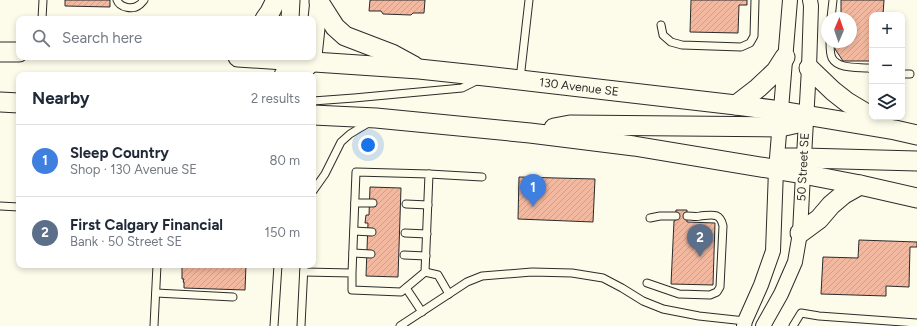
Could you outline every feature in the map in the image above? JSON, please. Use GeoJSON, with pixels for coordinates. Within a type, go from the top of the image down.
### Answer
{"type":"FeatureCollection","features":[{"type":"Feature","properties":{"kind":"main road"},"geometry":{"type":"LineString","coordinates":[[267,16],[276,0]]}},
{"type":"Feature","properties":{"kind":"main road"},"geometry":{"type":"LineString","coordinates":[[319,1],[335,27],[345,36],[392,54],[419,69]]}},
{"type":"Feature","properties":{"kind":"main road"},"geometry":{"type":"LineString","coordinates":[[736,105],[758,88],[776,71],[786,57]]}},
{"type":"Feature","properties":{"kind":"main road"},"geometry":{"type":"LineString","coordinates":[[251,60],[303,70],[312,62]]}},
{"type":"Feature","properties":{"kind":"main road","name":"130 Avenue SE"},"geometry":{"type":"LineString","coordinates":[[312,62],[419,69],[736,105],[780,119]]}},
{"type":"Feature","properties":{"kind":"main road"},"geometry":{"type":"LineString","coordinates":[[809,68],[832,91],[869,115]]}},
{"type":"Feature","properties":{"kind":"main road"},"geometry":{"type":"LineString","coordinates":[[0,102],[16,103]]}},
{"type":"Feature","properties":{"kind":"main road"},"geometry":{"type":"LineString","coordinates":[[316,114],[376,118],[530,133],[634,146],[776,170],[786,158],[803,166],[860,185],[917,198]]}},
{"type":"Feature","properties":{"kind":"main road"},"geometry":{"type":"LineString","coordinates":[[530,133],[570,125],[780,119],[798,123],[806,115],[917,135]]}},
{"type":"Feature","properties":{"kind":"main road"},"geometry":{"type":"LineString","coordinates":[[877,120],[895,130]]}},
{"type":"Feature","properties":{"kind":"main road"},"geometry":{"type":"LineString","coordinates":[[803,166],[917,161]]}},
{"type":"Feature","properties":{"kind":"main road"},"geometry":{"type":"LineString","coordinates":[[800,233],[819,219],[831,205],[844,194],[860,185]]}},
{"type":"Feature","properties":{"kind":"street"},"geometry":{"type":"LineString","coordinates":[[290,16],[291,0]]}},
{"type":"Feature","properties":{"kind":"street"},"geometry":{"type":"LineString","coordinates":[[745,323],[773,251],[776,170],[790,0]]}},
{"type":"Feature","properties":{"kind":"street"},"geometry":{"type":"LineString","coordinates":[[316,27],[319,1]]}},
{"type":"Feature","properties":{"kind":"street","name":"50 Street SE"},"geometry":{"type":"LineString","coordinates":[[763,326],[781,294],[795,262],[800,233],[812,2]]}},
{"type":"Feature","properties":{"kind":"lane"},"geometry":{"type":"LineString","coordinates":[[42,16],[43,0]]}},
{"type":"Feature","properties":{"kind":"lane"},"geometry":{"type":"LineString","coordinates":[[117,0],[118,3],[124,8],[133,8],[139,6],[144,0]]}},
{"type":"Feature","properties":{"kind":"lane"},"geometry":{"type":"LineString","coordinates":[[520,80],[529,0]]}},
{"type":"Feature","properties":{"kind":"lane"},"geometry":{"type":"LineString","coordinates":[[661,25],[663,35],[671,42],[682,45],[741,47],[750,43],[754,36],[755,0]]}},
{"type":"Feature","properties":{"kind":"lane"},"geometry":{"type":"LineString","coordinates":[[832,12],[833,0]]}},
{"type":"Feature","properties":{"kind":"lane"},"geometry":{"type":"LineString","coordinates":[[831,48],[832,57],[836,63],[841,66],[869,68]]}},
{"type":"Feature","properties":{"kind":"lane"},"geometry":{"type":"LineString","coordinates":[[316,101],[462,88],[485,76]]}},
{"type":"Feature","properties":{"kind":"lane"},"geometry":{"type":"LineString","coordinates":[[316,187],[325,174],[341,142],[350,134],[376,118]]}},
{"type":"Feature","properties":{"kind":"lane"},"geometry":{"type":"LineString","coordinates":[[426,272],[401,292],[352,290],[356,172],[429,174],[482,178]]}},
{"type":"Feature","properties":{"kind":"lane"},"geometry":{"type":"LineString","coordinates":[[426,272],[429,174]]}},
{"type":"Feature","properties":{"kind":"lane"},"geometry":{"type":"LineString","coordinates":[[355,203],[373,203]]}},
{"type":"Feature","properties":{"kind":"lane"},"geometry":{"type":"LineString","coordinates":[[406,204],[428,205]]}},
{"type":"Feature","properties":{"kind":"lane"},"geometry":{"type":"LineString","coordinates":[[0,206],[16,207]]}},
{"type":"Feature","properties":{"kind":"lane"},"geometry":{"type":"LineString","coordinates":[[647,283],[679,294],[710,295],[717,292],[720,287],[722,221],[717,216],[712,214],[687,216]]}},
{"type":"Feature","properties":{"kind":"lane"},"geometry":{"type":"LineString","coordinates":[[650,218],[660,216],[676,216]]}},
{"type":"Feature","properties":{"kind":"lane"},"geometry":{"type":"LineString","coordinates":[[354,231],[372,232]]}},
{"type":"Feature","properties":{"kind":"lane"},"geometry":{"type":"LineString","coordinates":[[405,233],[427,234]]}},
{"type":"Feature","properties":{"kind":"lane"},"geometry":{"type":"LineString","coordinates":[[353,253],[371,254]]}},
{"type":"Feature","properties":{"kind":"lane"},"geometry":{"type":"LineString","coordinates":[[404,255],[426,256]]}},
{"type":"Feature","properties":{"kind":"lane"},"geometry":{"type":"LineString","coordinates":[[154,326],[157,268]]}},
{"type":"Feature","properties":{"kind":"lane"},"geometry":{"type":"LineString","coordinates":[[274,326],[278,268]]}},
{"type":"Feature","properties":{"kind":"lane"},"geometry":{"type":"LineString","coordinates":[[301,326],[304,268],[352,273]]}},
{"type":"Feature","properties":{"kind":"lane"},"geometry":{"type":"LineString","coordinates":[[426,272],[438,275],[449,294]]}},
{"type":"Feature","properties":{"kind":"lane"},"geometry":{"type":"LineString","coordinates":[[400,326],[467,282],[482,276],[532,272],[572,273],[603,278],[643,301],[663,309],[745,323]]}},
{"type":"Feature","properties":{"kind":"lane"},"geometry":{"type":"LineString","coordinates":[[406,288],[422,312]]}},
{"type":"Feature","properties":{"kind":"lane"},"geometry":{"type":"LineString","coordinates":[[156,294],[233,297]]}},
{"type":"Feature","properties":{"kind":"lane"},"geometry":{"type":"LineString","coordinates":[[792,326],[801,313],[819,316],[917,323]]}},
{"type":"Feature","properties":{"kind":"building"},"geometry":{"type":"Polygon","coordinates":[[[65,0],[110,0],[110,7],[65,6],[65,0]]]}},
{"type":"Feature","properties":{"kind":"building"},"geometry":{"type":"Polygon","coordinates":[[[370,0],[425,0],[424,13],[413,13],[411,15],[383,14],[381,11],[369,11],[370,0]]]}},
{"type":"Feature","properties":{"kind":"building"},"geometry":{"type":"Polygon","coordinates":[[[691,0],[747,0],[747,5],[739,5],[738,33],[690,32],[691,0]]]}},
{"type":"Feature","properties":{"kind":"building"},"geometry":{"type":"Polygon","coordinates":[[[841,0],[884,0],[883,12],[869,12],[869,61],[843,61],[835,49],[857,48],[857,12],[841,12],[841,0]]]}},
{"type":"Feature","properties":{"kind":"building"},"geometry":{"type":"Polygon","coordinates":[[[519,177],[595,179],[593,222],[518,219],[519,177]]]}},
{"type":"Feature","properties":{"kind":"building"},"geometry":{"type":"Polygon","coordinates":[[[370,187],[401,188],[398,277],[366,276],[368,223],[365,223],[366,215],[369,215],[370,187]]]}},
{"type":"Feature","properties":{"kind":"building"},"geometry":{"type":"Polygon","coordinates":[[[676,210],[687,210],[687,222],[715,223],[713,285],[671,284],[674,221],[676,210]]]}},
{"type":"Feature","properties":{"kind":"building"},"geometry":{"type":"Polygon","coordinates":[[[859,240],[917,242],[917,247],[910,247],[909,287],[886,286],[886,296],[821,294],[823,257],[858,258],[859,240]]]}},
{"type":"Feature","properties":{"kind":"building"},"geometry":{"type":"Polygon","coordinates":[[[182,268],[246,268],[245,290],[184,288],[184,279],[182,279],[182,268]]]}},
{"type":"Feature","properties":{"kind":"place","name":"Sleep Country"},"geometry":{"type":"Point","coordinates":[533,207]}},
{"type":"Feature","properties":{"kind":"place","name":"First Calgary Financial"},"geometry":{"type":"Point","coordinates":[700,257]}}]}
